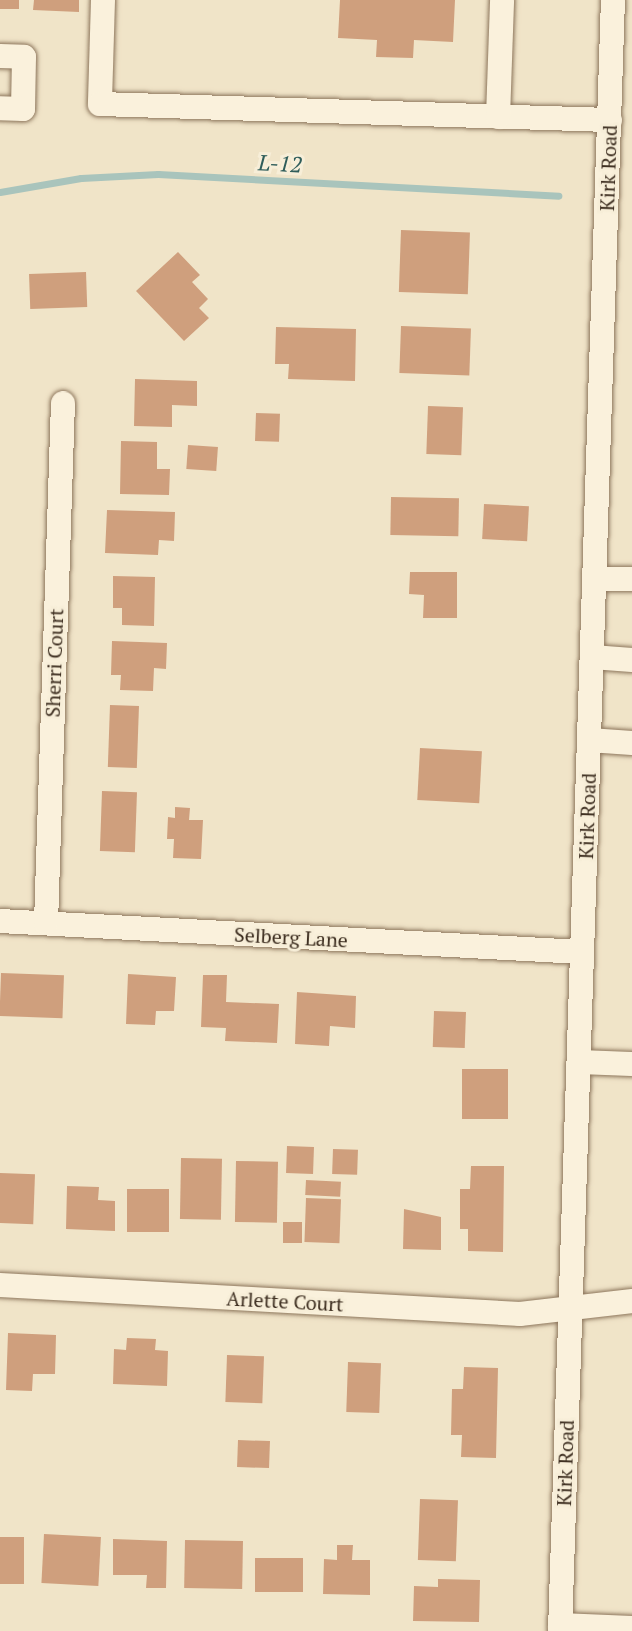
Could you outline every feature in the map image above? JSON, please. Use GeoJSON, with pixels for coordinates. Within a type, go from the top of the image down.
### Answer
{"type":"FeatureCollection","features":[{"type":"Feature","properties":{"kind":"street"},"geometry":{"type":"LineString","coordinates":[[103,0],[100,104],[610,120]]}},
{"type":"Feature","properties":{"kind":"street"},"geometry":{"type":"LineString","coordinates":[[498,117],[502,0]]}},
{"type":"Feature","properties":{"kind":"street","name":"Kirk Road"},"geometry":{"type":"LineString","coordinates":[[560,1628],[613,0]]}},
{"type":"Feature","properties":{"kind":"street"},"geometry":{"type":"LineString","coordinates":[[0,56],[24,57],[23,109],[0,108]]}},
{"type":"Feature","properties":{"kind":"street","name":"Sherri Court"},"geometry":{"type":"LineString","coordinates":[[46,923],[63,403]]}},
{"type":"Feature","properties":{"kind":"street"},"geometry":{"type":"LineString","coordinates":[[595,579],[632,579]]}},
{"type":"Feature","properties":{"kind":"street"},"geometry":{"type":"LineString","coordinates":[[592,657],[632,660]]}},
{"type":"Feature","properties":{"kind":"street"},"geometry":{"type":"LineString","coordinates":[[589,740],[632,743]]}},
{"type":"Feature","properties":{"kind":"street","name":"Selberg Lane"},"geometry":{"type":"LineString","coordinates":[[0,921],[582,952]]}},
{"type":"Feature","properties":{"kind":"street"},"geometry":{"type":"LineString","coordinates":[[579,1062],[632,1064]]}},
{"type":"Feature","properties":{"kind":"street","name":"Arlette Court"},"geometry":{"type":"LineString","coordinates":[[0,1285],[520,1314],[632,1301]]}},
{"type":"Feature","properties":{"kind":"street"},"geometry":{"type":"LineString","coordinates":[[560,1628],[632,1628]]}},
{"type":"Feature","properties":{"kind":"building"},"geometry":{"type":"Polygon","coordinates":[[[0,0],[19,0],[19,9],[0,9],[0,0]]]}},
{"type":"Feature","properties":{"kind":"building"},"geometry":{"type":"Polygon","coordinates":[[[34,0],[79,0],[79,12],[33,10],[34,0]]]}},
{"type":"Feature","properties":{"kind":"building"},"geometry":{"type":"Polygon","coordinates":[[[340,0],[455,0],[453,42],[414,40],[413,58],[376,57],[377,40],[338,38],[340,0]]]}},
{"type":"Feature","properties":{"kind":"building"},"geometry":{"type":"Polygon","coordinates":[[[401,230],[470,232],[468,294],[399,292],[401,230]]]}},
{"type":"Feature","properties":{"kind":"building"},"geometry":{"type":"Polygon","coordinates":[[[178,252],[200,275],[192,282],[208,299],[199,308],[209,318],[184,341],[136,291],[178,252]]]}},
{"type":"Feature","properties":{"kind":"building"},"geometry":{"type":"Polygon","coordinates":[[[86,272],[87,307],[30,309],[29,274],[86,272]]]}},
{"type":"Feature","properties":{"kind":"building"},"geometry":{"type":"Polygon","coordinates":[[[401,326],[471,328],[469,375],[399,373],[401,326]]]}},
{"type":"Feature","properties":{"kind":"building"},"geometry":{"type":"Polygon","coordinates":[[[276,327],[356,329],[355,381],[288,379],[289,364],[275,364],[276,327]]]}},
{"type":"Feature","properties":{"kind":"building"},"geometry":{"type":"Polygon","coordinates":[[[135,379],[197,381],[197,406],[172,405],[172,427],[134,426],[135,379]]]}},
{"type":"Feature","properties":{"kind":"building"},"geometry":{"type":"Polygon","coordinates":[[[428,406],[463,407],[461,455],[426,454],[428,406]]]}},
{"type":"Feature","properties":{"kind":"building"},"geometry":{"type":"Polygon","coordinates":[[[256,413],[280,414],[279,442],[255,441],[256,413]]]}},
{"type":"Feature","properties":{"kind":"building"},"geometry":{"type":"Polygon","coordinates":[[[121,441],[157,442],[157,469],[170,469],[169,495],[120,494],[121,441]]]}},
{"type":"Feature","properties":{"kind":"building"},"geometry":{"type":"Polygon","coordinates":[[[188,445],[218,447],[216,471],[186,469],[188,445]]]}},
{"type":"Feature","properties":{"kind":"building"},"geometry":{"type":"Polygon","coordinates":[[[391,497],[459,498],[458,536],[390,535],[391,497]]]}},
{"type":"Feature","properties":{"kind":"building"},"geometry":{"type":"Polygon","coordinates":[[[484,504],[529,506],[527,541],[482,539],[484,504]]]}},
{"type":"Feature","properties":{"kind":"building"},"geometry":{"type":"Polygon","coordinates":[[[107,510],[175,512],[174,541],[159,540],[158,555],[105,553],[107,510]]]}},
{"type":"Feature","properties":{"kind":"building"},"geometry":{"type":"Polygon","coordinates":[[[410,572],[457,572],[457,618],[423,618],[424,595],[409,594],[410,572]]]}},
{"type":"Feature","properties":{"kind":"building"},"geometry":{"type":"Polygon","coordinates":[[[113,576],[155,577],[154,626],[122,625],[122,608],[113,608],[113,576]]]}},
{"type":"Feature","properties":{"kind":"building"},"geometry":{"type":"Polygon","coordinates":[[[112,641],[167,643],[166,669],[154,668],[153,691],[120,690],[121,675],[111,675],[112,641]]]}},
{"type":"Feature","properties":{"kind":"building"},"geometry":{"type":"Polygon","coordinates":[[[110,705],[139,706],[137,768],[108,767],[110,705]]]}},
{"type":"Feature","properties":{"kind":"building"},"geometry":{"type":"Polygon","coordinates":[[[420,748],[482,751],[479,803],[417,800],[420,748]]]}},
{"type":"Feature","properties":{"kind":"building"},"geometry":{"type":"Polygon","coordinates":[[[102,791],[137,792],[135,852],[100,851],[102,791]]]}},
{"type":"Feature","properties":{"kind":"building"},"geometry":{"type":"Polygon","coordinates":[[[175,807],[190,808],[189,820],[203,820],[201,859],[173,858],[174,839],[167,839],[168,817],[175,818],[175,807]]]}},
{"type":"Feature","properties":{"kind":"building"},"geometry":{"type":"Polygon","coordinates":[[[1,973],[64,975],[62,1018],[0,1016],[1,973]]]}},
{"type":"Feature","properties":{"kind":"building"},"geometry":{"type":"Polygon","coordinates":[[[128,974],[176,977],[174,1011],[156,1011],[155,1025],[126,1024],[128,974]]]}},
{"type":"Feature","properties":{"kind":"building"},"geometry":{"type":"Polygon","coordinates":[[[203,975],[227,975],[226,1002],[279,1004],[277,1043],[225,1041],[226,1028],[201,1027],[203,975]]]}},
{"type":"Feature","properties":{"kind":"building"},"geometry":{"type":"Polygon","coordinates":[[[297,992],[356,996],[355,1028],[330,1026],[329,1046],[295,1044],[297,992]]]}},
{"type":"Feature","properties":{"kind":"building"},"geometry":{"type":"Polygon","coordinates":[[[434,1011],[466,1012],[465,1048],[433,1047],[434,1011]]]}},
{"type":"Feature","properties":{"kind":"building"},"geometry":{"type":"Polygon","coordinates":[[[462,1069],[508,1069],[508,1119],[462,1119],[462,1069]]]}},
{"type":"Feature","properties":{"kind":"building"},"geometry":{"type":"Polygon","coordinates":[[[287,1146],[314,1147],[313,1174],[286,1173],[287,1146]]]}},
{"type":"Feature","properties":{"kind":"building"},"geometry":{"type":"Polygon","coordinates":[[[333,1149],[358,1150],[357,1175],[332,1174],[333,1149]]]}},
{"type":"Feature","properties":{"kind":"building"},"geometry":{"type":"Polygon","coordinates":[[[181,1158],[222,1159],[221,1220],[180,1219],[181,1158]]]}},
{"type":"Feature","properties":{"kind":"building"},"geometry":{"type":"Polygon","coordinates":[[[236,1161],[278,1162],[277,1223],[235,1222],[236,1161]]]}},
{"type":"Feature","properties":{"kind":"building"},"geometry":{"type":"Polygon","coordinates":[[[471,1166],[504,1166],[503,1252],[468,1251],[468,1229],[460,1229],[460,1189],[470,1189],[471,1166]]]}},
{"type":"Feature","properties":{"kind":"building"},"geometry":{"type":"Polygon","coordinates":[[[0,1173],[35,1174],[33,1224],[0,1223],[0,1173]]]}},
{"type":"Feature","properties":{"kind":"building"},"geometry":{"type":"Polygon","coordinates":[[[306,1180],[341,1182],[340,1197],[305,1195],[306,1180]]]}},
{"type":"Feature","properties":{"kind":"building"},"geometry":{"type":"Polygon","coordinates":[[[67,1186],[99,1187],[98,1200],[115,1201],[115,1231],[66,1229],[67,1186]]]}},
{"type":"Feature","properties":{"kind":"building"},"geometry":{"type":"Polygon","coordinates":[[[127,1189],[169,1189],[169,1232],[127,1232],[127,1189]]]}},
{"type":"Feature","properties":{"kind":"building"},"geometry":{"type":"Polygon","coordinates":[[[306,1198],[341,1199],[339,1243],[304,1242],[306,1198]]]}},
{"type":"Feature","properties":{"kind":"building"},"geometry":{"type":"Polygon","coordinates":[[[404,1209],[441,1217],[441,1250],[403,1249],[404,1209]]]}},
{"type":"Feature","properties":{"kind":"building"},"geometry":{"type":"Polygon","coordinates":[[[283,1222],[302,1222],[302,1243],[283,1243],[283,1222]]]}},
{"type":"Feature","properties":{"kind":"building"},"geometry":{"type":"Polygon","coordinates":[[[8,1333],[56,1335],[55,1374],[33,1374],[32,1391],[6,1390],[8,1333]]]}},
{"type":"Feature","properties":{"kind":"building"},"geometry":{"type":"Polygon","coordinates":[[[127,1338],[156,1339],[155,1350],[168,1351],[167,1386],[113,1384],[114,1349],[126,1350],[127,1338]]]}},
{"type":"Feature","properties":{"kind":"building"},"geometry":{"type":"Polygon","coordinates":[[[227,1355],[264,1356],[262,1403],[225,1402],[227,1355]]]}},
{"type":"Feature","properties":{"kind":"building"},"geometry":{"type":"Polygon","coordinates":[[[348,1362],[381,1363],[379,1413],[346,1412],[348,1362]]]}},
{"type":"Feature","properties":{"kind":"building"},"geometry":{"type":"Polygon","coordinates":[[[464,1367],[498,1368],[496,1458],[461,1457],[462,1435],[451,1435],[452,1389],[463,1389],[464,1367]]]}},
{"type":"Feature","properties":{"kind":"building"},"geometry":{"type":"Polygon","coordinates":[[[238,1440],[270,1441],[269,1468],[237,1467],[238,1440]]]}},
{"type":"Feature","properties":{"kind":"building"},"geometry":{"type":"Polygon","coordinates":[[[420,1499],[458,1500],[456,1561],[418,1560],[420,1499]]]}},
{"type":"Feature","properties":{"kind":"building"},"geometry":{"type":"Polygon","coordinates":[[[44,1534],[101,1537],[98,1586],[41,1583],[44,1534]]]}},
{"type":"Feature","properties":{"kind":"building"},"geometry":{"type":"Polygon","coordinates":[[[0,1537],[24,1537],[24,1584],[0,1584],[0,1537]]]}},
{"type":"Feature","properties":{"kind":"building"},"geometry":{"type":"Polygon","coordinates":[[[113,1539],[167,1541],[166,1588],[146,1588],[147,1575],[113,1575],[113,1539]]]}},
{"type":"Feature","properties":{"kind":"building"},"geometry":{"type":"Polygon","coordinates":[[[185,1540],[243,1541],[242,1589],[184,1588],[185,1540]]]}},
{"type":"Feature","properties":{"kind":"building"},"geometry":{"type":"Polygon","coordinates":[[[337,1545],[353,1545],[352,1560],[370,1560],[370,1595],[323,1594],[324,1559],[337,1560],[337,1545]]]}},
{"type":"Feature","properties":{"kind":"building"},"geometry":{"type":"Polygon","coordinates":[[[255,1558],[303,1558],[303,1592],[255,1592],[255,1558]]]}},
{"type":"Feature","properties":{"kind":"building"},"geometry":{"type":"Polygon","coordinates":[[[438,1579],[480,1580],[479,1622],[413,1621],[414,1586],[438,1587],[438,1579]]]}},
{"type":"Feature","properties":{"kind":"waterway","name":"L-12"},"geometry":{"type":"LineString","coordinates":[[0,192],[81,178],[158,174],[558,196]]}}]}
